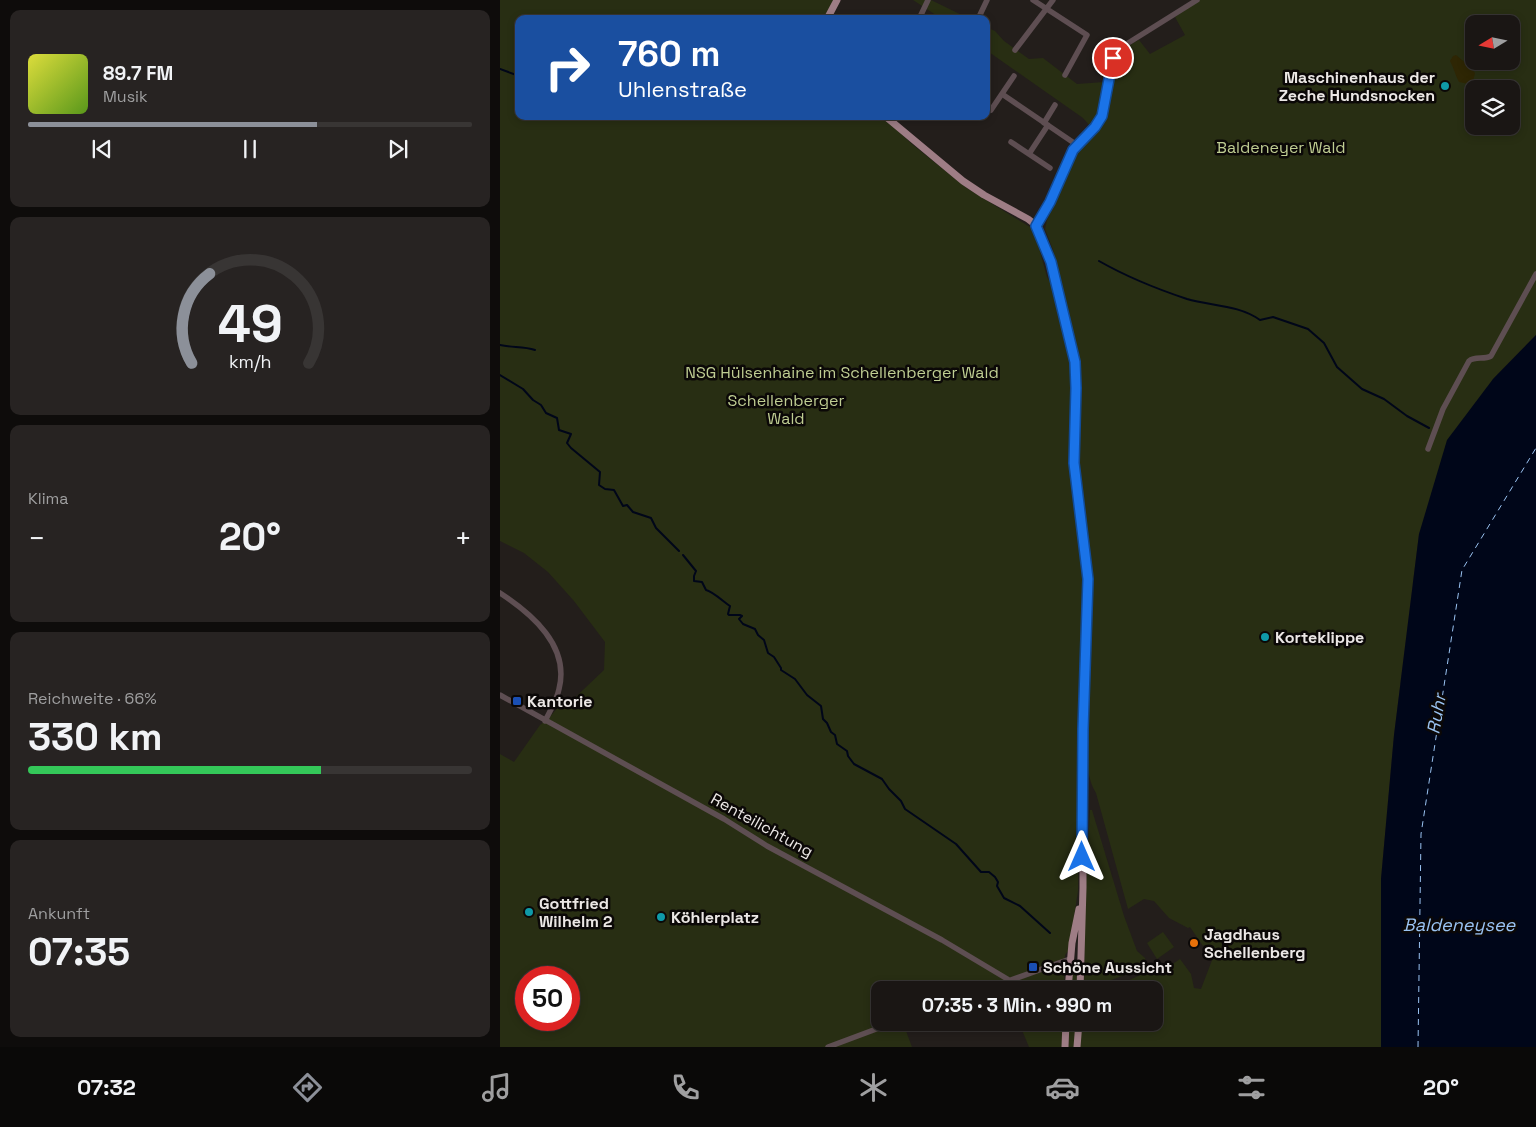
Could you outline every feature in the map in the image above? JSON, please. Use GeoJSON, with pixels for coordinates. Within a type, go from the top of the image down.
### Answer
{"type":"FeatureCollection","features":[{"type":"Feature","properties":{"kind":"main road"},"geometry":{"type":"LineString","coordinates":[[829,15],[836,0]]}},
{"type":"Feature","properties":{"kind":"main road"},"geometry":{"type":"LineString","coordinates":[[890,120],[963,181],[1028,219],[1036,226],[1051,262],[1075,362],[1074,463],[1088,579],[1083,729],[1083,888],[1080,981]]}},
{"type":"Feature","properties":{"kind":"main road"},"geometry":{"type":"LineString","coordinates":[[1069,981],[1070,959],[1083,888]]}},
{"type":"Feature","properties":{"kind":"main road"},"geometry":{"type":"LineString","coordinates":[[1070,959],[1081,958]]}},
{"type":"Feature","properties":{"kind":"main road"},"geometry":{"type":"LineString","coordinates":[[1065,1047],[1066,1031]]}},
{"type":"Feature","properties":{"kind":"main road"},"geometry":{"type":"LineString","coordinates":[[1077,1047],[1078,1031]]}},
{"type":"Feature","properties":{"kind":"street"},"geometry":{"type":"LineString","coordinates":[[980,15],[987,0]]}},
{"type":"Feature","properties":{"kind":"street"},"geometry":{"type":"LineString","coordinates":[[1033,0],[1087,36],[1065,75]]}},
{"type":"Feature","properties":{"kind":"street"},"geometry":{"type":"LineString","coordinates":[[1016,50],[1053,0]]}},
{"type":"Feature","properties":{"kind":"street"},"geometry":{"type":"LineString","coordinates":[[1036,226],[1050,202],[1068,157],[1095,127],[1102,116],[1110,70],[1116,54],[1125,45],[1197,0]]}},
{"type":"Feature","properties":{"kind":"street"},"geometry":{"type":"LineString","coordinates":[[921,15],[927,2]]}},
{"type":"Feature","properties":{"kind":"street"},"geometry":{"type":"LineString","coordinates":[[990,109],[1014,76]]}},
{"type":"Feature","properties":{"kind":"street"},"geometry":{"type":"LineString","coordinates":[[1002,94],[1077,145]]}},
{"type":"Feature","properties":{"kind":"street"},"geometry":{"type":"LineString","coordinates":[[1029,154],[1055,105]]}},
{"type":"Feature","properties":{"kind":"street"},"geometry":{"type":"LineString","coordinates":[[1011,142],[1050,168]]}},
{"type":"Feature","properties":{"kind":"street"},"geometry":{"type":"LineString","coordinates":[[1428,449],[1443,409],[1467,364],[1471,359],[1491,356],[1536,274]]}},
{"type":"Feature","properties":{"kind":"street"},"geometry":{"type":"LineString","coordinates":[[500,593],[531,616],[545,632],[557,652],[560,666],[560,687],[545,721]]}},
{"type":"Feature","properties":{"kind":"street","name":"Renteilichtung"},"geometry":{"type":"LineString","coordinates":[[500,695],[724,819],[767,846],[950,944],[1009,980]]}},
{"type":"Feature","properties":{"kind":"street"},"geometry":{"type":"LineString","coordinates":[[1009,980],[1070,959]]}},
{"type":"Feature","properties":{"kind":"street"},"geometry":{"type":"LineString","coordinates":[[828,1047],[871,1031]]}},
{"type":"Feature","properties":{"kind":"green space","name":"Schellenberger Wald"},"geometry":{"type":"Polygon","coordinates":[[[500,0],[836,0],[828,15],[515,15],[515,120],[886,120],[913,145],[968,189],[1030,227],[1036,237],[1047,277],[1054,287],[1073,361],[1071,462],[1085,582],[1078,891],[1070,943],[1065,955],[1064,981],[871,981],[871,1031],[906,1031],[912,1047],[500,1047],[500,754],[514,762],[540,725],[558,707],[564,708],[604,670],[605,642],[574,601],[548,572],[524,553],[500,541],[500,0]]]}},
{"type":"Feature","properties":{"kind":"green space"},"geometry":{"type":"Polygon","coordinates":[[[913,0],[931,0],[962,15],[936,15],[913,0]]]}},
{"type":"Feature","properties":{"kind":"green space","name":"Baldeneyer Wald"},"geometry":{"type":"Polygon","coordinates":[[[1199,0],[1536,0],[1536,335],[1493,379],[1419,534],[1394,735],[1381,879],[1381,1047],[1080,1047],[1081,1031],[1163,1031],[1163,981],[1127,981],[1156,968],[1161,972],[1180,959],[1191,974],[1194,988],[1201,989],[1214,955],[1203,946],[1190,927],[1188,928],[1169,918],[1154,901],[1144,899],[1128,909],[1096,793],[1089,776],[1087,746],[1091,571],[1077,461],[1080,374],[1053,250],[1045,229],[1073,155],[1106,110],[1113,70],[1118,56],[1124,48],[1139,40],[1150,54],[1185,35],[1175,17],[1199,0]]]}},
{"type":"Feature","properties":{"kind":"green space"},"geometry":{"type":"Polygon","coordinates":[[[990,29],[1029,59],[1043,58],[1077,84],[1104,82],[1099,111],[1090,126],[1083,118],[990,53],[990,29]]]}},
{"type":"Feature","properties":{"kind":"green space"},"geometry":{"type":"Polygon","coordinates":[[[1090,810],[1092,810],[1124,916],[1137,951],[1145,958],[1144,968],[1109,981],[1084,981],[1085,899],[1090,810]]]}},
{"type":"Feature","properties":{"kind":"green space"},"geometry":{"type":"Polygon","coordinates":[[[1163,932],[1174,947],[1157,959],[1147,943],[1163,932]]]}},
{"type":"Feature","properties":{"kind":"green space"},"geometry":{"type":"Polygon","coordinates":[[[1075,965],[1078,966],[1077,981],[1072,981],[1075,965]]]}},
{"type":"Feature","properties":{"kind":"green space"},"geometry":{"type":"Polygon","coordinates":[[[1022,1031],[1064,1031],[1063,1047],[1029,1047],[1022,1031]]]}},
{"type":"Feature","properties":{"kind":"green space"},"geometry":{"type":"Polygon","coordinates":[[[1069,1031],[1075,1031],[1074,1047],[1068,1047],[1069,1031]]]}},
{"type":"Feature","properties":{"kind":"sand"},"geometry":{"type":"Polygon","coordinates":[[[1456,55],[1465,62],[1465,70],[1472,70],[1475,73],[1473,80],[1465,80],[1465,83],[1459,82],[1450,61],[1456,55]]]}},
{"type":"Feature","properties":{"kind":"water","name":"Baldeneysee"},"geometry":{"type":"Polygon","coordinates":[[[1536,335],[1536,1047],[1381,1047],[1381,879],[1394,735],[1419,534],[1447,440],[1493,379],[1536,335]]]}},
{"type":"Feature","properties":{"kind":"waterway"},"geometry":{"type":"LineString","coordinates":[[500,69],[515,75]]}},
{"type":"Feature","properties":{"kind":"waterway"},"geometry":{"type":"LineString","coordinates":[[1099,261],[1142,282],[1187,299],[1243,311],[1260,320],[1273,317],[1308,329],[1324,343],[1337,367],[1362,389],[1384,399],[1407,416],[1429,428]]}},
{"type":"Feature","properties":{"kind":"waterway"},"geometry":{"type":"LineString","coordinates":[[500,345],[535,350]]}},
{"type":"Feature","properties":{"kind":"waterway"},"geometry":{"type":"LineString","coordinates":[[500,375],[523,389],[533,400],[541,405],[546,413],[557,418],[559,430],[571,434],[567,443],[600,472],[599,485],[605,489],[614,490],[623,506],[627,505],[633,512],[651,518],[656,528],[679,551]]}},
{"type":"Feature","properties":{"kind":"waterway"},"geometry":{"type":"LineString","coordinates":[[683,555],[696,571],[694,581],[702,582],[706,590],[715,594],[730,606],[729,615],[742,616],[739,619],[743,624],[755,629],[764,640],[768,653],[774,657],[781,670],[795,679],[807,695],[821,706],[823,719],[835,735],[837,744],[847,751],[854,764],[882,779],[901,801],[905,809],[956,844],[981,872],[989,872],[995,877],[998,882],[997,886],[1004,898],[1020,906],[1050,933]]}},
{"type":"Feature","properties":{"kind":"ferry route"},"geometry":{"type":"LineString","coordinates":[[1418,1047],[1421,834],[1462,570],[1536,448]]}},
{"type":"Feature","properties":{"kind":"place","name":"Maschinenhaus der Zeche Hundsnocken"},"geometry":{"type":"Point","coordinates":[1445,86]}},
{"type":"Feature","properties":{"kind":"place","name":"Korteklippe"},"geometry":{"type":"Point","coordinates":[1265,637]}},
{"type":"Feature","properties":{"kind":"place","name":"Kantorie"},"geometry":{"type":"Point","coordinates":[517,701]}},
{"type":"Feature","properties":{"kind":"place","name":"Gottfried Wilhelm 2"},"geometry":{"type":"Point","coordinates":[529,912]}},
{"type":"Feature","properties":{"kind":"place","name":"Köhlerplatz"},"geometry":{"type":"Point","coordinates":[661,917]}},
{"type":"Feature","properties":{"kind":"place","name":"Jagdhaus Schellenberg"},"geometry":{"type":"Point","coordinates":[1194,943]}},
{"type":"Feature","properties":{"kind":"place","name":"Schöne Aussicht"},"geometry":{"type":"Point","coordinates":[1033,967]}},
{"type":"Feature","properties":{"kind":"route"},"geometry":{"type":"LineString","coordinates":[[1082,857],[1084,676],[1088,579],[1074,463],[1075,362],[1051,262],[1036,226],[1050,202],[1073,150],[1095,127],[1102,116],[1113,58]]}},
{"type":"Feature","properties":{"kind":"park label","name":"NSG Hülsenhaine im Schellenberger Wald"},"geometry":{"type":"Point","coordinates":[842,372]}},
{"type":"Feature","properties":{"kind":"water label","name":"Ruhr"},"geometry":{"type":"Point","coordinates":[1436,714]}}]}
